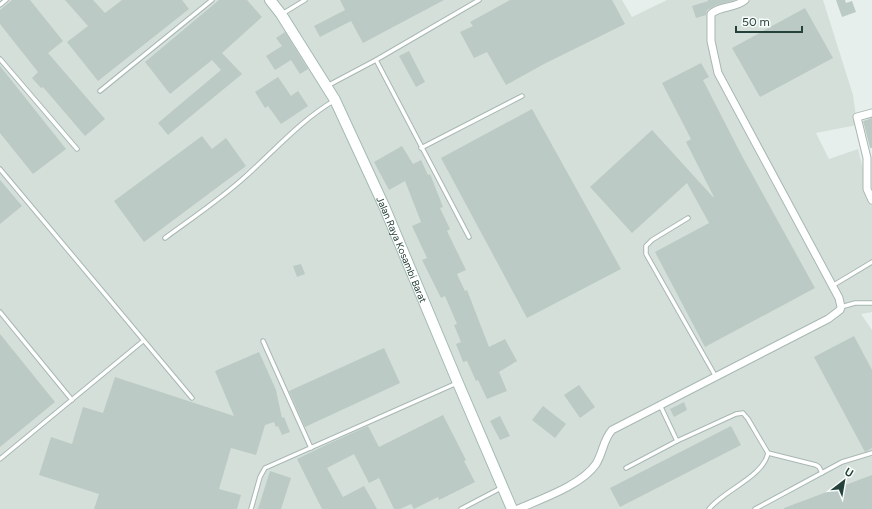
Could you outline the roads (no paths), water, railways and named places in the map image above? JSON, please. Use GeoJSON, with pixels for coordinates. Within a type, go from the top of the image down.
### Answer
{"type":"FeatureCollection","features":[{"type":"Feature","properties":{"kind":"main road","name":"Jalan Raya Kosambi Barat"},"geometry":{"type":"LineString","coordinates":[[270,0],[281,14],[334,100],[380,196],[512,509]]}},
{"type":"Feature","properties":{"kind":"street"},"geometry":{"type":"LineString","coordinates":[[518,509],[564,488],[581,478],[596,464],[607,436],[612,430],[828,319],[840,310],[841,303],[718,73],[711,41],[711,14],[723,8],[738,5],[745,0]]}},
{"type":"Feature","properties":{"kind":"street"},"geometry":{"type":"LineString","coordinates":[[872,113],[857,117],[867,158],[867,189],[872,200]]}},
{"type":"Feature","properties":{"kind":"lane"},"geometry":{"type":"LineString","coordinates":[[0,5],[6,0]]}},
{"type":"Feature","properties":{"kind":"lane"},"geometry":{"type":"LineString","coordinates":[[100,91],[212,0]]}},
{"type":"Feature","properties":{"kind":"lane"},"geometry":{"type":"LineString","coordinates":[[281,14],[305,0]]}},
{"type":"Feature","properties":{"kind":"lane"},"geometry":{"type":"LineString","coordinates":[[326,86],[376,60],[479,0]]}},
{"type":"Feature","properties":{"kind":"lane"},"geometry":{"type":"LineString","coordinates":[[0,59],[77,149]]}},
{"type":"Feature","properties":{"kind":"lane"},"geometry":{"type":"LineString","coordinates":[[376,60],[469,237]]}},
{"type":"Feature","properties":{"kind":"lane"},"geometry":{"type":"LineString","coordinates":[[421,148],[522,96]]}},
{"type":"Feature","properties":{"kind":"lane"},"geometry":{"type":"LineString","coordinates":[[165,238],[245,177],[300,125],[334,100]]}},
{"type":"Feature","properties":{"kind":"lane"},"geometry":{"type":"LineString","coordinates":[[0,170],[192,398]]}},
{"type":"Feature","properties":{"kind":"lane"},"geometry":{"type":"LineString","coordinates":[[688,218],[652,240],[646,246],[646,254],[716,377]]}},
{"type":"Feature","properties":{"kind":"lane"},"geometry":{"type":"LineString","coordinates":[[832,286],[872,262]]}},
{"type":"Feature","properties":{"kind":"lane"},"geometry":{"type":"LineString","coordinates":[[841,307],[855,303],[872,303]]}},
{"type":"Feature","properties":{"kind":"lane"},"geometry":{"type":"LineString","coordinates":[[0,312],[72,400]]}},
{"type":"Feature","properties":{"kind":"lane"},"geometry":{"type":"LineString","coordinates":[[263,340],[310,448]]}},
{"type":"Feature","properties":{"kind":"lane"},"geometry":{"type":"LineString","coordinates":[[0,459],[144,341]]}},
{"type":"Feature","properties":{"kind":"lane"},"geometry":{"type":"LineString","coordinates":[[251,509],[260,477],[266,468],[458,383]]}},
{"type":"Feature","properties":{"kind":"lane"},"geometry":{"type":"LineString","coordinates":[[660,406],[677,441]]}},
{"type":"Feature","properties":{"kind":"lane"},"geometry":{"type":"LineString","coordinates":[[626,468],[677,441],[740,413],[746,415],[768,453],[816,465],[822,473]]}},
{"type":"Feature","properties":{"kind":"lane"},"geometry":{"type":"LineString","coordinates":[[709,509],[727,492],[760,469],[766,460],[768,453]]}},
{"type":"Feature","properties":{"kind":"lane"},"geometry":{"type":"LineString","coordinates":[[755,509],[842,462],[872,453]]}},
{"type":"Feature","properties":{"kind":"lane"},"geometry":{"type":"LineString","coordinates":[[461,509],[504,487]]}}]}
